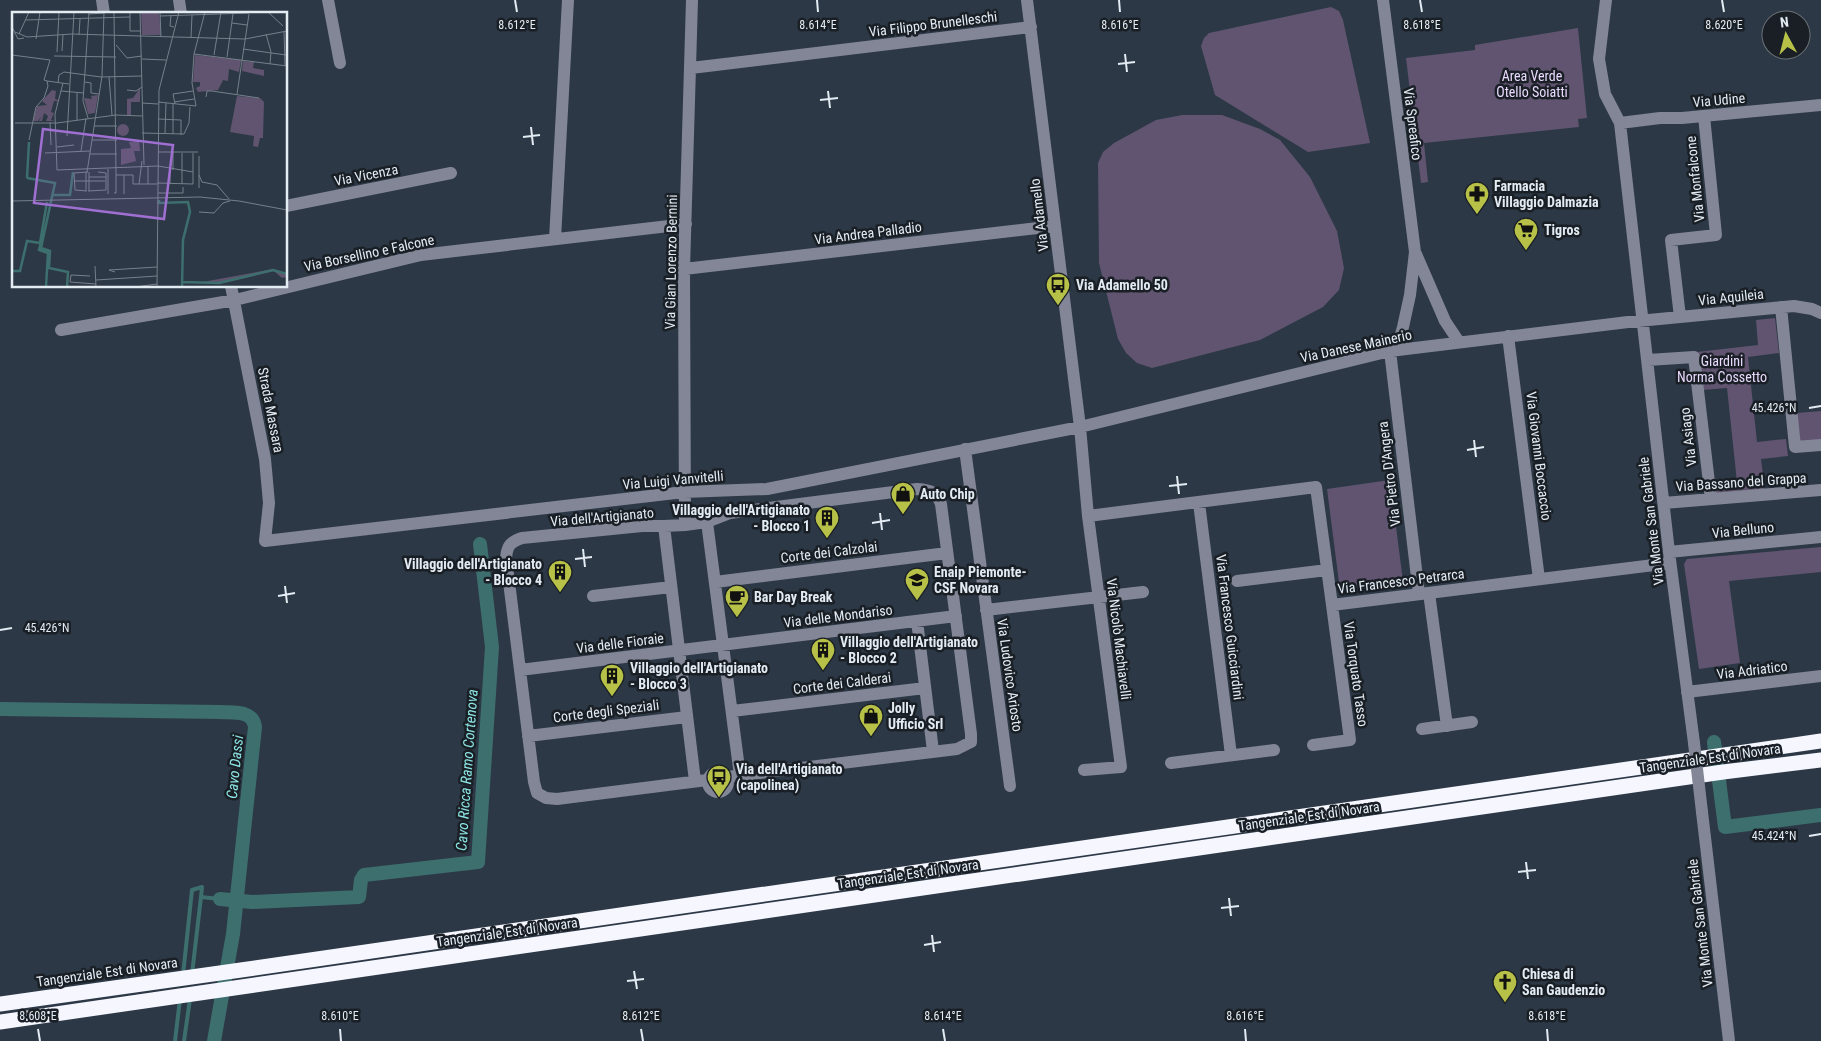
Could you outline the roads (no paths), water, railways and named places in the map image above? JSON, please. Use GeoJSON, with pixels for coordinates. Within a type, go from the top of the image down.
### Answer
{"type":"FeatureCollection","features":[{"type":"Feature","properties":{"kind":"highway","name":"Tangenziale Est di Novara"},"geometry":{"type":"LineString","coordinates":[[0,1004],[1821,741]]}},
{"type":"Feature","properties":{"kind":"highway","name":"Tangenziale Est di Novara"},"geometry":{"type":"LineString","coordinates":[[0,1022],[1684,778],[1821,760]]}},
{"type":"Feature","properties":{"kind":"highway"},"geometry":{"type":"LineString","coordinates":[[0,998],[42,997]]}},
{"type":"Feature","properties":{"kind":"street"},"geometry":{"type":"LineString","coordinates":[[328,0],[340,63]]}},
{"type":"Feature","properties":{"kind":"street"},"geometry":{"type":"LineString","coordinates":[[555,240],[568,0]]}},
{"type":"Feature","properties":{"kind":"street","name":"Via Gian Lorenzo Bernini"},"geometry":{"type":"LineString","coordinates":[[685,524],[684,269],[692,0]]}},
{"type":"Feature","properties":{"kind":"street","name":"Via Adamello"},"geometry":{"type":"LineString","coordinates":[[1028,0],[1080,427]]}},
{"type":"Feature","properties":{"kind":"street","name":"Via Spreafico"},"geometry":{"type":"LineString","coordinates":[[1383,0],[1415,252],[1404,328],[1400,338],[1390,351]]}},
{"type":"Feature","properties":{"kind":"street","name":"Via Monte San Gabriele"},"geometry":{"type":"LineString","coordinates":[[1606,0],[1599,58],[1606,94],[1620,123],[1670,557],[1729,1041]]}},
{"type":"Feature","properties":{"kind":"street","name":"Via Filippo Brunelleschi"},"geometry":{"type":"LineString","coordinates":[[691,68],[1031,27]]}},
{"type":"Feature","properties":{"kind":"street","name":"Via Udine"},"geometry":{"type":"LineString","coordinates":[[1620,123],[1821,105]]}},
{"type":"Feature","properties":{"kind":"street","name":"Via Monfalcone"},"geometry":{"type":"LineString","coordinates":[[1680,317],[1671,240],[1716,235],[1704,116]]}},
{"type":"Feature","properties":{"kind":"street","name":"Via Vicenza"},"geometry":{"type":"LineString","coordinates":[[288,206],[451,173]]}},
{"type":"Feature","properties":{"kind":"street","name":"Via Borsellino e Falcone"},"geometry":{"type":"LineString","coordinates":[[288,287],[421,255],[686,224]]}},
{"type":"Feature","properties":{"kind":"street","name":"Via Andrea Palladio"},"geometry":{"type":"LineString","coordinates":[[684,269],[1055,226]]}},
{"type":"Feature","properties":{"kind":"street","name":"Via Spreafico"},"geometry":{"type":"LineString","coordinates":[[1415,252],[1445,321],[1459,342]]}},
{"type":"Feature","properties":{"kind":"street","name":"Strada Massara"},"geometry":{"type":"LineString","coordinates":[[231,288],[265,459],[269,503],[265,541]]}},
{"type":"Feature","properties":{"kind":"street","name":"Via Borsellino e Falcone"},"geometry":{"type":"LineString","coordinates":[[60,330],[234,300],[284,288]]}},
{"type":"Feature","properties":{"kind":"street","name":"Via Aquileia"},"geometry":{"type":"LineString","coordinates":[[1643,320],[1794,306],[1812,309],[1821,313]]}},
{"type":"Feature","properties":{"kind":"street"},"geometry":{"type":"LineString","coordinates":[[1781,307],[1795,447],[1821,445]]}},
{"type":"Feature","properties":{"kind":"street","name":"Via Danese Mainerio"},"geometry":{"type":"LineString","coordinates":[[1080,427],[1390,351],[1643,320]]}},
{"type":"Feature","properties":{"kind":"street","name":"Via Giovanni Boccaccio"},"geometry":{"type":"LineString","coordinates":[[1508,336],[1539,579]]}},
{"type":"Feature","properties":{"kind":"street","name":"Via Pietro D'Angera"},"geometry":{"type":"LineString","coordinates":[[1390,351],[1424,593],[1447,726]]}},
{"type":"Feature","properties":{"kind":"street","name":"Via Asiago"},"geometry":{"type":"LineString","coordinates":[[1648,360],[1694,357],[1711,499]]}},
{"type":"Feature","properties":{"kind":"street"},"geometry":{"type":"LineString","coordinates":[[1080,427],[1088,516]]}},
{"type":"Feature","properties":{"kind":"street","name":"Via Luigi Vanvitelli"},"geometry":{"type":"LineString","coordinates":[[265,541],[684,492],[767,489],[1080,427]]}},
{"type":"Feature","properties":{"kind":"street","name":"Via Ludovico Ariosto"},"geometry":{"type":"LineString","coordinates":[[965,449],[1010,786]]}},
{"type":"Feature","properties":{"kind":"street","name":"Via Francesco Petrarca"},"geometry":{"type":"LineString","coordinates":[[1088,516],[1316,487],[1332,605],[1539,579],[1670,557]]}},
{"type":"Feature","properties":{"kind":"street","name":"Via dell'Artigianato"},"geometry":{"type":"LineString","coordinates":[[701,780],[557,799],[546,798],[537,793],[534,782],[506,558],[507,547],[513,541],[522,538],[642,526],[707,522],[730,513],[917,489],[928,490],[938,496],[941,504],[948,553],[971,742],[957,749],[734,776]]}},
{"type":"Feature","properties":{"kind":"street","name":"Via Bassano del Grappa"},"geometry":{"type":"LineString","coordinates":[[1664,503],[1821,490]]}},
{"type":"Feature","properties":{"kind":"street","name":"Via Francesco Guicciardini"},"geometry":{"type":"LineString","coordinates":[[1199,503],[1231,755]]}},
{"type":"Feature","properties":{"kind":"street","name":"Via Nicolò Machiavelli"},"geometry":{"type":"LineString","coordinates":[[1084,770],[1120,767],[1088,516]]}},
{"type":"Feature","properties":{"kind":"street"},"geometry":{"type":"LineString","coordinates":[[664,526],[687,717],[701,780],[711,790],[719,792],[728,786],[734,776],[732,711],[707,522]]}},
{"type":"Feature","properties":{"kind":"street","name":"Via Belluno"},"geometry":{"type":"LineString","coordinates":[[1670,557],[1821,537]]}},
{"type":"Feature","properties":{"kind":"street","name":"Corte dei Calzolai"},"geometry":{"type":"LineString","coordinates":[[715,582],[948,553]]}},
{"type":"Feature","properties":{"kind":"street"},"geometry":{"type":"LineString","coordinates":[[1237,581],[1327,570]]}},
{"type":"Feature","properties":{"kind":"street"},"geometry":{"type":"LineString","coordinates":[[593,596],[672,587]]}},
{"type":"Feature","properties":{"kind":"street"},"geometry":{"type":"LineString","coordinates":[[986,610],[1143,592]]}},
{"type":"Feature","properties":{"kind":"street","name":"Via Torquato Tasso"},"geometry":{"type":"LineString","coordinates":[[1313,744],[1350,740],[1332,605]]}},
{"type":"Feature","properties":{"kind":"street","name":"Via delle Mondariso"},"geometry":{"type":"LineString","coordinates":[[724,645],[956,616]]}},
{"type":"Feature","properties":{"kind":"street"},"geometry":{"type":"LineString","coordinates":[[917,621],[933,751]]}},
{"type":"Feature","properties":{"kind":"street","name":"Via delle Fioraie"},"geometry":{"type":"LineString","coordinates":[[520,670],[724,645]]}},
{"type":"Feature","properties":{"kind":"street","name":"Via Adriatico"},"geometry":{"type":"LineString","coordinates":[[1687,692],[1821,676]]}},
{"type":"Feature","properties":{"kind":"street","name":"Corte dei Calderai"},"geometry":{"type":"LineString","coordinates":[[732,711],[925,688]]}},
{"type":"Feature","properties":{"kind":"street","name":"Corte degli Speziali"},"geometry":{"type":"LineString","coordinates":[[528,736],[687,717]]}},
{"type":"Feature","properties":{"kind":"street"},"geometry":{"type":"LineString","coordinates":[[1422,729],[1472,722]]}},
{"type":"Feature","properties":{"kind":"street"},"geometry":{"type":"LineString","coordinates":[[1171,763],[1274,750]]}},
{"type":"Feature","properties":{"kind":"waterway","name":"Cavo Ricca Ramo Cortenova"},"geometry":{"type":"LineString","coordinates":[[220,899],[252,902],[359,897],[361,880],[364,875],[478,862],[492,647],[480,544]]}},
{"type":"Feature","properties":{"kind":"waterway","name":"Cavo Dassi"},"geometry":{"type":"LineString","coordinates":[[0,709],[232,712],[247,715],[251,718],[255,727],[233,934],[214,1041]]}},
{"type":"Feature","properties":{"kind":"waterway"},"geometry":{"type":"LineString","coordinates":[[1714,742],[1725,827],[1821,815]]}},
{"type":"Feature","properties":{"kind":"waterway","name":"Cavo Ricca Ramo Cortenova"},"geometry":{"type":"LineString","coordinates":[[183,975],[192,890],[202,887],[201,897],[220,899]]}},
{"type":"Feature","properties":{"kind":"waterway"},"geometry":{"type":"LineString","coordinates":[[192,974],[201,897]]}},
{"type":"Feature","properties":{"kind":"waterway","name":"Cavo Ricca Ramo Cortenova"},"geometry":{"type":"LineString","coordinates":[[175,1041],[180,999]]}},
{"type":"Feature","properties":{"kind":"waterway"},"geometry":{"type":"LineString","coordinates":[[184,1041],[190,999]]}},
{"type":"Feature","properties":{"kind":"place","name":"Farmacia Villaggio Dalmazia"},"geometry":{"type":"Point","coordinates":[1477,215]}},
{"type":"Feature","properties":{"kind":"place","name":"Tigros"},"geometry":{"type":"Point","coordinates":[1526,251]}},
{"type":"Feature","properties":{"kind":"place","name":"Via Adamello 50"},"geometry":{"type":"Point","coordinates":[1058,306]}},
{"type":"Feature","properties":{"kind":"place","name":"Auto Chip"},"geometry":{"type":"Point","coordinates":[903,515]}},
{"type":"Feature","properties":{"kind":"place","name":"Villaggio dell'Artigianato - Blocco 1"},"geometry":{"type":"Point","coordinates":[827,539]}},
{"type":"Feature","properties":{"kind":"place","name":"Villaggio dell'Artigianato - Blocco 4"},"geometry":{"type":"Point","coordinates":[560,593]}},
{"type":"Feature","properties":{"kind":"place","name":"Enaip Piemonte- CSF Novara"},"geometry":{"type":"Point","coordinates":[917,601]}},
{"type":"Feature","properties":{"kind":"place","name":"Bar Day Break"},"geometry":{"type":"Point","coordinates":[737,618]}},
{"type":"Feature","properties":{"kind":"place","name":"Villaggio dell'Artigianato - Blocco 2"},"geometry":{"type":"Point","coordinates":[823,671]}},
{"type":"Feature","properties":{"kind":"place","name":"Villaggio dell'Artigianato - Blocco 3"},"geometry":{"type":"Point","coordinates":[612,697]}},
{"type":"Feature","properties":{"kind":"place","name":"Jolly Ufficio Srl"},"geometry":{"type":"Point","coordinates":[871,737]}},
{"type":"Feature","properties":{"kind":"place","name":"Via dell'Artigianato (capolinea)"},"geometry":{"type":"Point","coordinates":[719,798]}},
{"type":"Feature","properties":{"kind":"place","name":"Chiesa di San Gaudenzio"},"geometry":{"type":"Point","coordinates":[1505,1003]}},
{"type":"Feature","properties":{"kind":"park label","name":"Area Verde Otello Soiatti"},"geometry":{"type":"Point","coordinates":[1532,84]}},
{"type":"Feature","properties":{"kind":"park label","name":"Giardini Norma Cossetto"},"geometry":{"type":"Point","coordinates":[1722,370]}}]}
